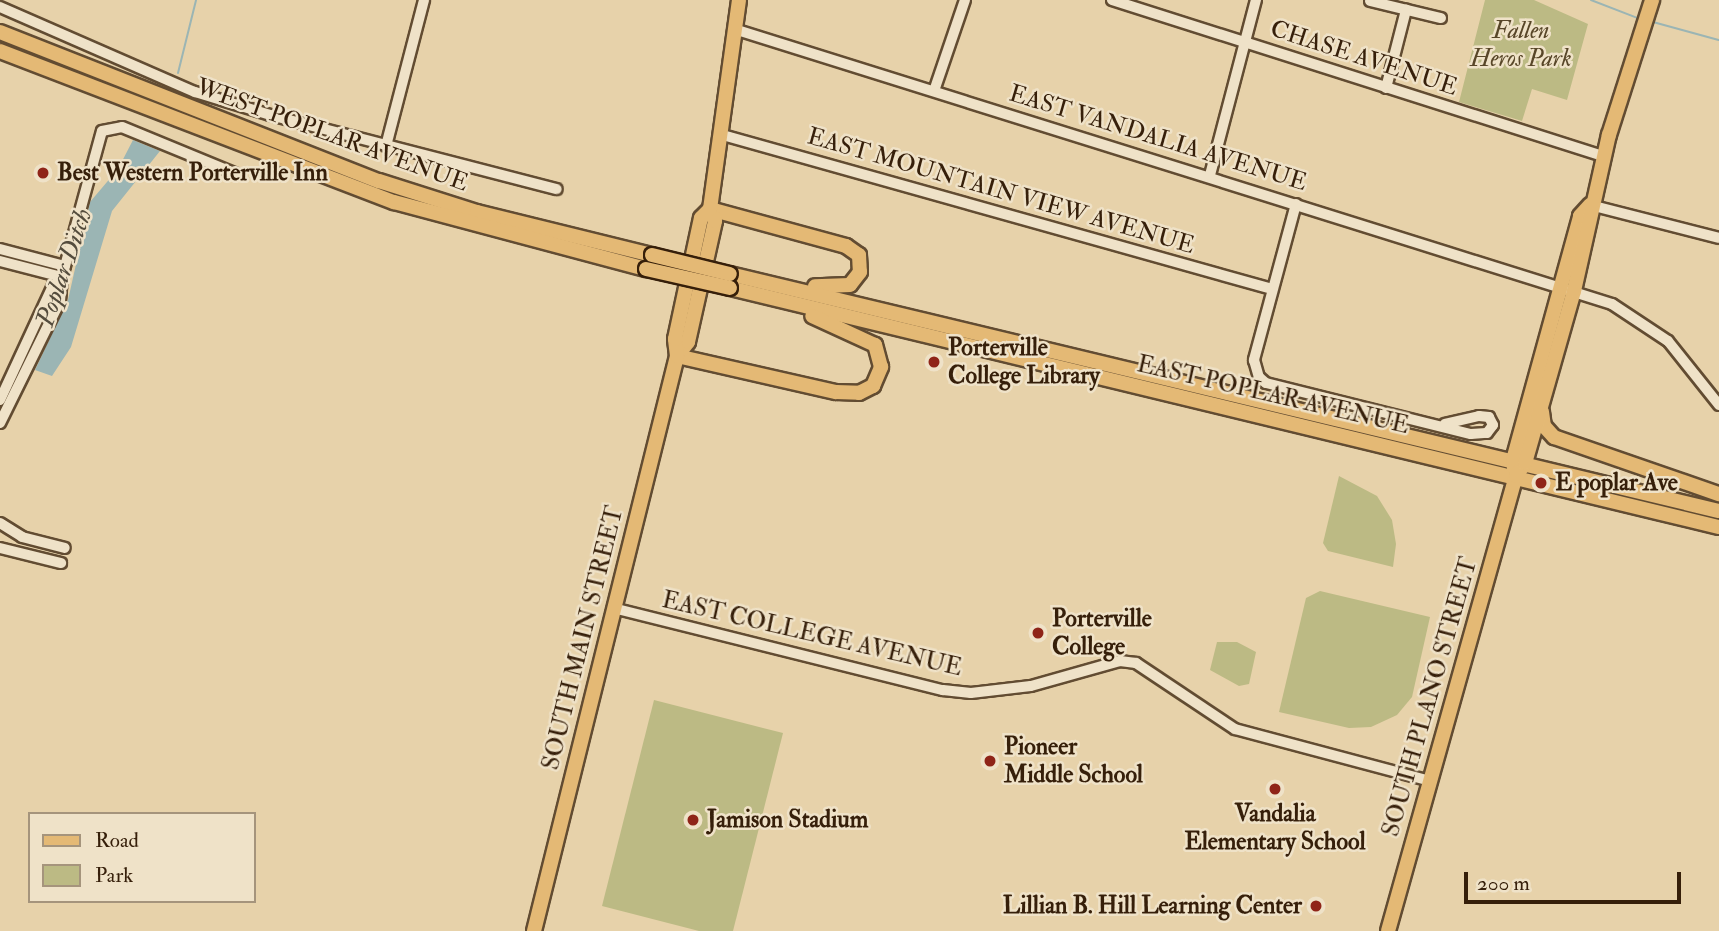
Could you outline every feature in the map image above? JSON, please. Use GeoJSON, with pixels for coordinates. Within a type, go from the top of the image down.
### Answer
{"type":"FeatureCollection","features":[{"type":"Feature","properties":{"kind":"main road","name":"SOUTH MAIN STREET"},"geometry":{"type":"LineString","coordinates":[[534,931],[677,356],[674,340],[701,218],[710,209],[738,0]]}},
{"type":"Feature","properties":{"kind":"main road","name":"SOUTH PLANO STREET"},"geometry":{"type":"LineString","coordinates":[[1519,461],[1544,397],[1568,289],[1580,216],[1590,205],[1652,0]]}},
{"type":"Feature","properties":{"kind":"main road","name":"WEST POPLAR AVENUE"},"geometry":{"type":"LineString","coordinates":[[0,32],[379,181],[477,212],[652,255],[695,273]]}},
{"type":"Feature","properties":{"kind":"main road","name":"WEST POPLAR AVENUE"},"geometry":{"type":"LineString","coordinates":[[0,51],[405,206],[646,269],[695,273]]}},
{"type":"Feature","properties":{"kind":"main road"},"geometry":{"type":"LineString","coordinates":[[710,209],[846,246],[859,255],[861,263],[856,280],[840,288],[730,281]]}},
{"type":"Feature","properties":{"kind":"main road","name":"EAST POPLAR AVENUE"},"geometry":{"type":"LineString","coordinates":[[695,273],[1519,461],[1719,511]]}},
{"type":"Feature","properties":{"kind":"main road","name":"EAST POPLAR AVENUE"},"geometry":{"type":"LineString","coordinates":[[730,281],[765,298],[1516,476],[1719,527]]}},
{"type":"Feature","properties":{"kind":"main road","name":"SOUTH PLANO STREET"},"geometry":{"type":"LineString","coordinates":[[1388,931],[1568,289]]}},
{"type":"Feature","properties":{"kind":"main road"},"geometry":{"type":"LineString","coordinates":[[677,356],[844,393],[863,392],[876,382],[882,360],[866,338],[765,298]]}},
{"type":"Feature","properties":{"kind":"main road"},"geometry":{"type":"LineString","coordinates":[[1544,397],[1544,426],[1554,437],[1719,494]]}},
{"type":"Feature","properties":{"kind":"street"},"geometry":{"type":"LineString","coordinates":[[386,146],[424,0]]}},
{"type":"Feature","properties":{"kind":"street"},"geometry":{"type":"LineString","coordinates":[[934,91],[965,0]]}},
{"type":"Feature","properties":{"kind":"street","name":"CHASE AVENUE"},"geometry":{"type":"LineString","coordinates":[[1112,0],[1604,156]]}},
{"type":"Feature","properties":{"kind":"street"},"geometry":{"type":"LineString","coordinates":[[1210,175],[1256,0]]}},
{"type":"Feature","properties":{"kind":"street"},"geometry":{"type":"LineString","coordinates":[[1370,1],[1441,18]]}},
{"type":"Feature","properties":{"kind":"street"},"geometry":{"type":"LineString","coordinates":[[0,7],[195,92],[386,146],[557,188]]}},
{"type":"Feature","properties":{"kind":"street"},"geometry":{"type":"LineString","coordinates":[[1387,88],[1406,10]]}},
{"type":"Feature","properties":{"kind":"street","name":"EAST VANDALIA AVENUE"},"geometry":{"type":"LineString","coordinates":[[734,29],[1210,175],[1568,289],[1645,323],[1685,359],[1718,401]]}},
{"type":"Feature","properties":{"kind":"street"},"geometry":{"type":"LineString","coordinates":[[0,423],[57,309],[62,277],[100,136],[107,128],[122,127],[239,175]]}},
{"type":"Feature","properties":{"kind":"street","name":"EAST MOUNTAIN VIEW AVENUE"},"geometry":{"type":"LineString","coordinates":[[719,134],[1272,289]]}},
{"type":"Feature","properties":{"kind":"street"},"geometry":{"type":"LineString","coordinates":[[1272,289],[1296,204]]}},
{"type":"Feature","properties":{"kind":"street"},"geometry":{"type":"LineString","coordinates":[[1590,205],[1719,238]]}},
{"type":"Feature","properties":{"kind":"street"},"geometry":{"type":"LineString","coordinates":[[0,250],[65,265]]}},
{"type":"Feature","properties":{"kind":"street"},"geometry":{"type":"LineString","coordinates":[[0,261],[62,277]]}},
{"type":"Feature","properties":{"kind":"street"},"geometry":{"type":"LineString","coordinates":[[0,400],[53,285],[62,277]]}},
{"type":"Feature","properties":{"kind":"street","name":"EAST POPLAR AVENUE"},"geometry":{"type":"LineString","coordinates":[[1272,289],[1254,360],[1266,383],[1445,424]]}},
{"type":"Feature","properties":{"kind":"street"},"geometry":{"type":"LineString","coordinates":[[0,523],[33,540],[65,548]]}},
{"type":"Feature","properties":{"kind":"street"},"geometry":{"type":"LineString","coordinates":[[30,555],[33,540]]}},
{"type":"Feature","properties":{"kind":"street"},"geometry":{"type":"LineString","coordinates":[[0,548],[61,563]]}},
{"type":"Feature","properties":{"kind":"street","name":"EAST COLLEGE AVENUE"},"geometry":{"type":"LineString","coordinates":[[613,608],[943,690],[971,693],[1031,685],[1120,660],[1136,663],[1235,729],[1431,781]]}},
{"type":"Feature","properties":{"kind":"green space","name":"Fallen Heros Park"},"geometry":{"type":"Polygon","coordinates":[[[1485,0],[1534,0],[1588,24],[1567,100],[1532,89],[1522,121],[1459,102],[1485,0]]]}},
{"type":"Feature","properties":{"kind":"green space"},"geometry":{"type":"Polygon","coordinates":[[[1339,476],[1377,496],[1392,520],[1396,544],[1393,567],[1328,551],[1323,543],[1339,476]]]}},
{"type":"Feature","properties":{"kind":"green space"},"geometry":{"type":"Polygon","coordinates":[[[1320,591],[1430,617],[1412,697],[1397,715],[1371,727],[1349,728],[1279,712],[1306,598],[1320,591]]]}},
{"type":"Feature","properties":{"kind":"green space"},"geometry":{"type":"Polygon","coordinates":[[[1217,642],[1237,642],[1256,652],[1249,684],[1239,686],[1210,670],[1217,642]]]}},
{"type":"Feature","properties":{"kind":"green space","name":"Jamison Stadium"},"geometry":{"type":"Polygon","coordinates":[[[654,700],[783,733],[733,931],[699,931],[602,906],[654,700]]]}},
{"type":"Feature","properties":{"kind":"water"},"geometry":{"type":"Polygon","coordinates":[[[133,140],[160,151],[112,211],[71,347],[52,376],[35,370],[68,300],[90,202],[118,169],[133,140]]]}},
{"type":"Feature","properties":{"kind":"waterway","name":"Poplar Ditch"},"geometry":{"type":"LineString","coordinates":[[178,73],[196,0]]}},
{"type":"Feature","properties":{"kind":"waterway","name":"Poplar Ditch"},"geometry":{"type":"LineString","coordinates":[[1591,0],[1640,19]]}},
{"type":"Feature","properties":{"kind":"waterway","name":"Poplar Ditch"},"geometry":{"type":"LineString","coordinates":[[1653,22],[1719,40]]}},
{"type":"Feature","properties":{"kind":"place","name":"Best Western Porterville Inn"},"geometry":{"type":"Point","coordinates":[43,173]}},
{"type":"Feature","properties":{"kind":"place","name":"Porterville College Library"},"geometry":{"type":"Point","coordinates":[934,362]}},
{"type":"Feature","properties":{"kind":"place","name":"E poplar Ave"},"geometry":{"type":"Point","coordinates":[1541,483]}},
{"type":"Feature","properties":{"kind":"place","name":"Porterville College"},"geometry":{"type":"Point","coordinates":[1038,633]}},
{"type":"Feature","properties":{"kind":"place","name":"Pioneer Middle School"},"geometry":{"type":"Point","coordinates":[990,761]}},
{"type":"Feature","properties":{"kind":"place","name":"Vandalia Elementary School"},"geometry":{"type":"Point","coordinates":[1275,789]}},
{"type":"Feature","properties":{"kind":"place","name":"Jamison Stadium"},"geometry":{"type":"Point","coordinates":[693,820]}},
{"type":"Feature","properties":{"kind":"place","name":"Lillian B. Hill Learning Center"},"geometry":{"type":"Point","coordinates":[1316,906]}}]}
